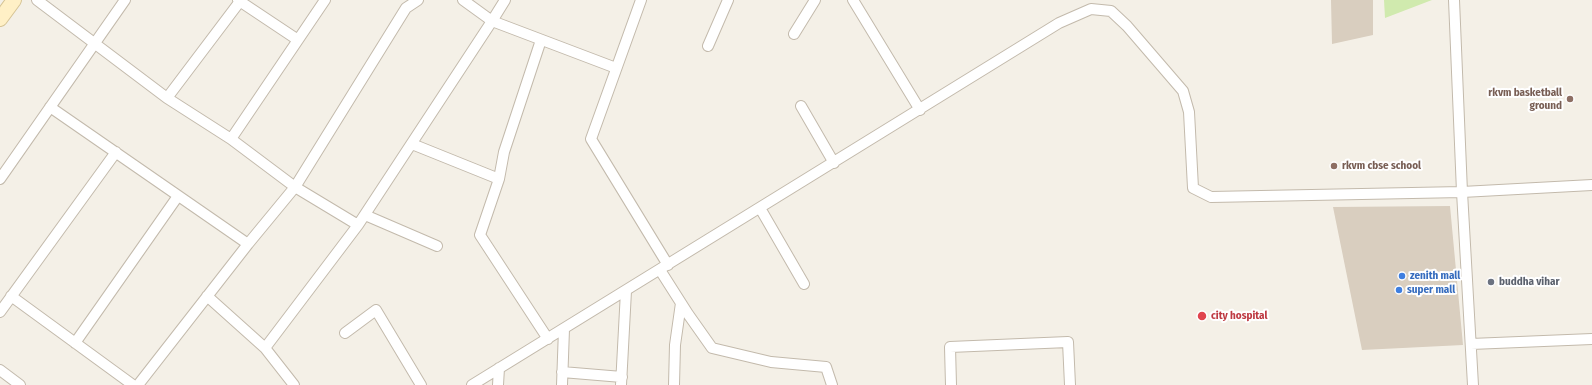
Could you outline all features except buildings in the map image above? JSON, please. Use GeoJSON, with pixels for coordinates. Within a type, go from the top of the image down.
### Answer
{"type":"FeatureCollection","features":[{"type":"Feature","properties":{"kind":"main road"},"geometry":{"type":"LineString","coordinates":[[0,20],[14,0]]}},
{"type":"Feature","properties":{"kind":"street"},"geometry":{"type":"LineString","coordinates":[[37,0],[167,98],[231,139],[294,187],[358,225]]}},
{"type":"Feature","properties":{"kind":"street"},"geometry":{"type":"LineString","coordinates":[[0,179],[126,0]]}},
{"type":"Feature","properties":{"kind":"street"},"geometry":{"type":"LineString","coordinates":[[167,98],[240,0],[298,40]]}},
{"type":"Feature","properties":{"kind":"street"},"geometry":{"type":"LineString","coordinates":[[231,139],[325,0]]}},
{"type":"Feature","properties":{"kind":"street"},"geometry":{"type":"LineString","coordinates":[[138,385],[294,187],[406,8],[418,0]]}},
{"type":"Feature","properties":{"kind":"street"},"geometry":{"type":"LineString","coordinates":[[463,0],[492,21],[616,68]]}},
{"type":"Feature","properties":{"kind":"street"},"geometry":{"type":"LineString","coordinates":[[265,348],[358,225],[492,21],[504,0]]}},
{"type":"Feature","properties":{"kind":"street"},"geometry":{"type":"LineString","coordinates":[[641,0],[591,139],[664,268],[681,303],[712,348],[771,362],[826,367],[832,385]]}},
{"type":"Feature","properties":{"kind":"street"},"geometry":{"type":"LineString","coordinates":[[708,46],[728,0]]}},
{"type":"Feature","properties":{"kind":"street"},"geometry":{"type":"LineString","coordinates":[[794,34],[815,0]]}},
{"type":"Feature","properties":{"kind":"street"},"geometry":{"type":"LineString","coordinates":[[853,0],[920,110]]}},
{"type":"Feature","properties":{"kind":"street"},"geometry":{"type":"LineString","coordinates":[[1454,0],[1462,192],[1473,385]]}},
{"type":"Feature","properties":{"kind":"street"},"geometry":{"type":"LineString","coordinates":[[472,385],[1059,23],[1091,9],[1111,11],[1127,26],[1183,91],[1188,112],[1193,188],[1211,197],[1462,192],[1592,185]]}},
{"type":"Feature","properties":{"kind":"street"},"geometry":{"type":"LineString","coordinates":[[542,40],[504,152],[499,179],[480,235],[548,339]]}},
{"type":"Feature","properties":{"kind":"street"},"geometry":{"type":"LineString","coordinates":[[801,106],[834,163]]}},
{"type":"Feature","properties":{"kind":"street"},"geometry":{"type":"LineString","coordinates":[[50,107],[248,244]]}},
{"type":"Feature","properties":{"kind":"street"},"geometry":{"type":"LineString","coordinates":[[412,144],[499,179]]}},
{"type":"Feature","properties":{"kind":"street"},"geometry":{"type":"LineString","coordinates":[[0,312],[116,152]]}},
{"type":"Feature","properties":{"kind":"street"},"geometry":{"type":"LineString","coordinates":[[75,343],[178,196]]}},
{"type":"Feature","properties":{"kind":"street"},"geometry":{"type":"LineString","coordinates":[[760,208],[804,284]]}},
{"type":"Feature","properties":{"kind":"street"},"geometry":{"type":"LineString","coordinates":[[364,215],[437,246]]}},
{"type":"Feature","properties":{"kind":"street"},"geometry":{"type":"LineString","coordinates":[[562,372],[622,381],[626,291]]}},
{"type":"Feature","properties":{"kind":"street"},"geometry":{"type":"LineString","coordinates":[[11,296],[133,385]]}},
{"type":"Feature","properties":{"kind":"street"},"geometry":{"type":"LineString","coordinates":[[207,296],[265,348],[294,385]]}},
{"type":"Feature","properties":{"kind":"street"},"geometry":{"type":"LineString","coordinates":[[674,385],[675,345],[681,303]]}},
{"type":"Feature","properties":{"kind":"street"},"geometry":{"type":"LineString","coordinates":[[345,333],[376,310],[421,385]]}},
{"type":"Feature","properties":{"kind":"street"},"geometry":{"type":"LineString","coordinates":[[562,385],[564,328]]}},
{"type":"Feature","properties":{"kind":"street"},"geometry":{"type":"LineString","coordinates":[[1471,344],[1592,339]]}},
{"type":"Feature","properties":{"kind":"street"},"geometry":{"type":"LineString","coordinates":[[951,385],[950,347],[1068,342],[1070,385]]}},
{"type":"Feature","properties":{"kind":"street"},"geometry":{"type":"LineString","coordinates":[[498,385],[499,368]]}},
{"type":"Feature","properties":{"kind":"street"},"geometry":{"type":"LineString","coordinates":[[0,371],[20,385]]}},
{"type":"Feature","properties":{"kind":"green space"},"geometry":{"type":"Polygon","coordinates":[[[1384,0],[1432,0],[1385,18],[1384,0]]]}},
{"type":"Feature","properties":{"kind":"place","name":"rkvm basketball ground"},"geometry":{"type":"Point","coordinates":[1570,99]}},
{"type":"Feature","properties":{"kind":"place","name":"rkvm cbse school"},"geometry":{"type":"Point","coordinates":[1334,166]}},
{"type":"Feature","properties":{"kind":"place","name":"zenith mall"},"geometry":{"type":"Point","coordinates":[1402,276]}},
{"type":"Feature","properties":{"kind":"place","name":"buddha vihar"},"geometry":{"type":"Point","coordinates":[1491,282]}},
{"type":"Feature","properties":{"kind":"place","name":"super mall"},"geometry":{"type":"Point","coordinates":[1399,290]}},
{"type":"Feature","properties":{"kind":"place","name":"city hospital"},"geometry":{"type":"Point","coordinates":[1202,316]}}]}
